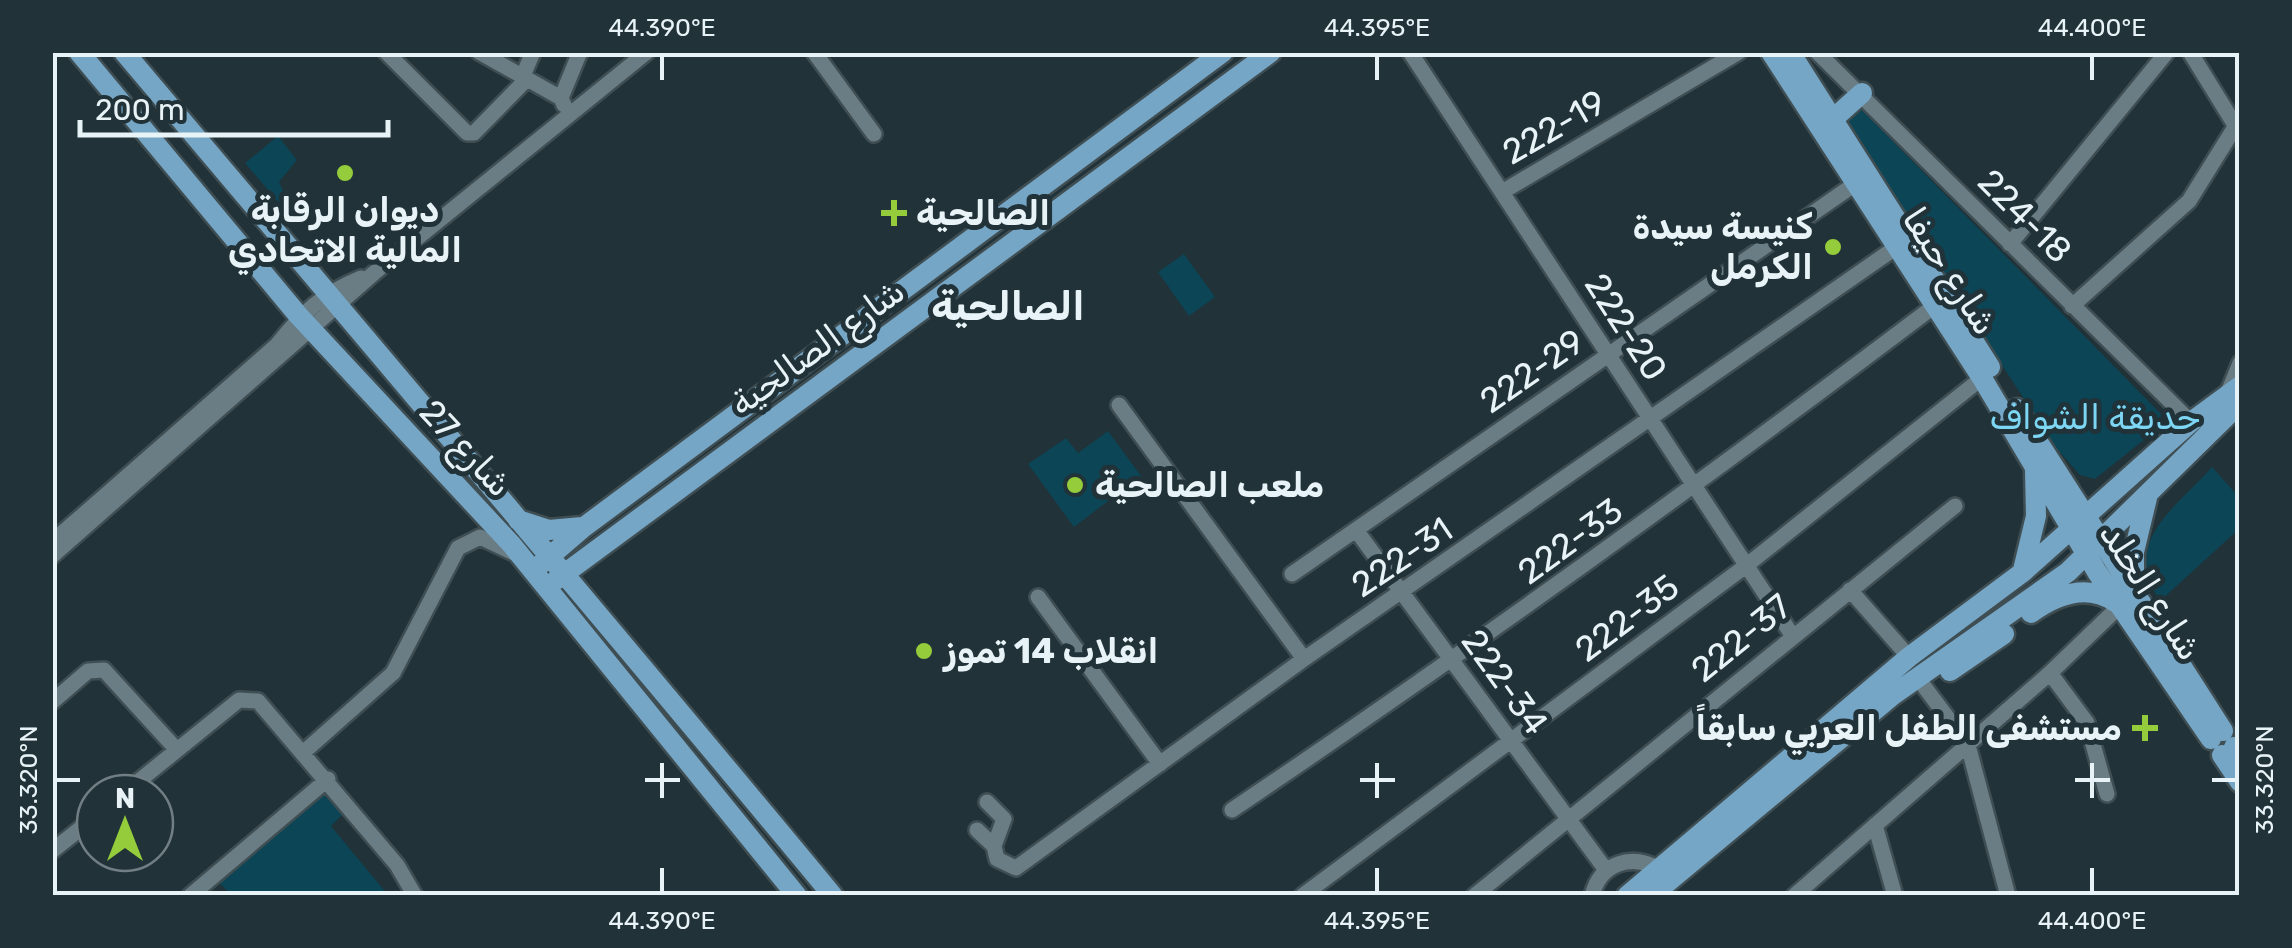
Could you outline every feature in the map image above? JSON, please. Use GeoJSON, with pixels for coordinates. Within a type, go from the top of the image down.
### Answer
{"type":"FeatureCollection","features":[{"type":"Feature","properties":{"kind":"main road","name":"شارع 27"},"geometry":{"type":"LineString","coordinates":[[78,52],[305,323],[521,556],[797,896]]}},
{"type":"Feature","properties":{"kind":"main road","name":"شارع الصالحية"},"geometry":{"type":"LineString","coordinates":[[540,580],[549,557],[584,527],[1223,52]]}},
{"type":"Feature","properties":{"kind":"main road","name":"شارع الصالحية"},"geometry":{"type":"LineString","coordinates":[[540,580],[564,574],[599,549],[1271,52]]}},
{"type":"Feature","properties":{"kind":"main road","name":"شارع حيفا"},"geometry":{"type":"LineString","coordinates":[[1771,52],[2034,464],[2078,522]]}},
{"type":"Feature","properties":{"kind":"main road","name":"شارع حيفا"},"geometry":{"type":"LineString","coordinates":[[1790,52],[2078,522]]}},
{"type":"Feature","properties":{"kind":"main road","name":"شارع 27"},"geometry":{"type":"LineString","coordinates":[[124,56],[702,734],[834,896]]}},
{"type":"Feature","properties":{"kind":"main road"},"geometry":{"type":"LineString","coordinates":[[1832,120],[1862,93]]}},
{"type":"Feature","properties":{"kind":"main road"},"geometry":{"type":"LineString","coordinates":[[1094,148],[1111,172]]}},
{"type":"Feature","properties":{"kind":"main road"},"geometry":{"type":"LineString","coordinates":[[833,342],[850,363]]}},
{"type":"Feature","properties":{"kind":"main road"},"geometry":{"type":"LineString","coordinates":[[1627,896],[1668,882],[1909,657],[2022,572],[2191,422],[2235,395]]}},
{"type":"Feature","properties":{"kind":"main road"},"geometry":{"type":"LineString","coordinates":[[1652,896],[1893,695],[2095,549],[2235,395]]}},
{"type":"Feature","properties":{"kind":"main road"},"geometry":{"type":"LineString","coordinates":[[2022,572],[2036,516],[2034,464]]}},
{"type":"Feature","properties":{"kind":"main road"},"geometry":{"type":"LineString","coordinates":[[1893,695],[1923,685],[2059,596],[2095,593],[2126,599],[2136,538],[2150,490]]}},
{"type":"Feature","properties":{"kind":"main road"},"geometry":{"type":"LineString","coordinates":[[515,519],[548,530],[584,527]]}},
{"type":"Feature","properties":{"kind":"main road","name":"شارع الخلد"},"geometry":{"type":"LineString","coordinates":[[2078,522],[2226,746],[2240,782]]}},
{"type":"Feature","properties":{"kind":"main road"},"geometry":{"type":"LineString","coordinates":[[596,609],[592,585],[599,549]]}},
{"type":"Feature","properties":{"kind":"main road"},"geometry":{"type":"LineString","coordinates":[[680,751],[702,734]]}},
{"type":"Feature","properties":{"kind":"street"},"geometry":{"type":"LineString","coordinates":[[386,52],[467,133],[474,133],[524,79],[533,52]]}},
{"type":"Feature","properties":{"kind":"street"},"geometry":{"type":"LineString","coordinates":[[479,52],[565,105]]}},
{"type":"Feature","properties":{"kind":"street"},"geometry":{"type":"LineString","coordinates":[[565,105],[580,52]]}},
{"type":"Feature","properties":{"kind":"street"},"geometry":{"type":"LineString","coordinates":[[52,556],[332,299],[374,273],[565,105],[647,52]]}},
{"type":"Feature","properties":{"kind":"street"},"geometry":{"type":"LineString","coordinates":[[814,52],[874,134]]}},
{"type":"Feature","properties":{"kind":"street","name":"222-20"},"geometry":{"type":"LineString","coordinates":[[1410,52],[1792,635]]}},
{"type":"Feature","properties":{"kind":"street","name":"222-19"},"geometry":{"type":"LineString","coordinates":[[1502,192],[1740,52]]}},
{"type":"Feature","properties":{"kind":"street","name":"224-18"},"geometry":{"type":"LineString","coordinates":[[1816,52],[1862,93],[2191,422]]}},
{"type":"Feature","properties":{"kind":"street"},"geometry":{"type":"LineString","coordinates":[[2010,244],[2167,52]]}},
{"type":"Feature","properties":{"kind":"street"},"geometry":{"type":"LineString","coordinates":[[2072,306],[2188,201],[2238,125],[2190,52]]}},
{"type":"Feature","properties":{"kind":"street","name":"222-29"},"geometry":{"type":"LineString","coordinates":[[1292,574],[1854,184]]}},
{"type":"Feature","properties":{"kind":"street","name":"222-31"},"geometry":{"type":"LineString","coordinates":[[994,846],[1003,865],[1016,868],[1304,659],[1403,594],[1895,248]]}},
{"type":"Feature","properties":{"kind":"street","name":"222-33"},"geometry":{"type":"LineString","coordinates":[[1232,810],[1452,662],[1695,487],[1933,307]]}},
{"type":"Feature","properties":{"kind":"street"},"geometry":{"type":"LineString","coordinates":[[52,542],[305,323]]}},
{"type":"Feature","properties":{"kind":"street"},"geometry":{"type":"LineString","coordinates":[[2235,395],[2240,363]]}},
{"type":"Feature","properties":{"kind":"street","name":"222-35"},"geometry":{"type":"LineString","coordinates":[[1302,896],[1746,565],[1982,378]]}},
{"type":"Feature","properties":{"kind":"street"},"geometry":{"type":"LineString","coordinates":[[1118,405],[1304,659]]}},
{"type":"Feature","properties":{"kind":"street","name":"222-37"},"geometry":{"type":"LineString","coordinates":[[1474,896],[1955,506]]}},
{"type":"Feature","properties":{"kind":"street","name":"222-34"},"geometry":{"type":"LineString","coordinates":[[1356,530],[1606,870]]}},
{"type":"Feature","properties":{"kind":"street"},"geometry":{"type":"LineString","coordinates":[[304,751],[393,673],[458,548],[480,537],[521,556]]}},
{"type":"Feature","properties":{"kind":"street"},"geometry":{"type":"LineString","coordinates":[[1850,590],[1909,657]]}},
{"type":"Feature","properties":{"kind":"street"},"geometry":{"type":"LineString","coordinates":[[1038,598],[1160,764]]}},
{"type":"Feature","properties":{"kind":"street"},"geometry":{"type":"LineString","coordinates":[[1794,896],[2050,673],[2126,599]]}},
{"type":"Feature","properties":{"kind":"street"},"geometry":{"type":"LineString","coordinates":[[52,702],[88,670],[104,670],[177,750]]}},
{"type":"Feature","properties":{"kind":"street"},"geometry":{"type":"LineString","coordinates":[[2050,673],[2087,723],[2106,794]]}},
{"type":"Feature","properties":{"kind":"street"},"geometry":{"type":"LineString","coordinates":[[1923,685],[1968,745],[2008,896]]}},
{"type":"Feature","properties":{"kind":"street"},"geometry":{"type":"LineString","coordinates":[[149,773],[239,700],[258,700],[328,780],[396,865],[415,896]]}},
{"type":"Feature","properties":{"kind":"street"},"geometry":{"type":"LineString","coordinates":[[192,895],[328,780]]}},
{"type":"Feature","properties":{"kind":"street"},"geometry":{"type":"LineString","coordinates":[[977,830],[994,846],[1004,819],[987,802]]}},
{"type":"Feature","properties":{"kind":"street"},"geometry":{"type":"LineString","coordinates":[[1876,825],[1894,896]]}},
{"type":"Feature","properties":{"kind":"street"},"geometry":{"type":"LineString","coordinates":[[52,851],[75,833]]}},
{"type":"Feature","properties":{"kind":"street"},"geometry":{"type":"LineString","coordinates":[[1592,896],[1606,870],[1632,860],[1668,882]]}},
{"type":"Feature","properties":{"kind":"green space","name":"حديقة الشواف"},"geometry":{"type":"Polygon","coordinates":[[[1860,108],[2161,414],[2160,427],[2095,479],[2080,475],[2057,449],[1844,125],[1860,108]]]}},
{"type":"Feature","properties":{"kind":"green space"},"geometry":{"type":"Polygon","coordinates":[[[278,136],[297,160],[279,182],[290,205],[285,210],[245,163],[278,136]]]}},
{"type":"Feature","properties":{"kind":"green space"},"geometry":{"type":"Polygon","coordinates":[[[1184,254],[1215,297],[1189,316],[1158,272],[1184,254]]]}},
{"type":"Feature","properties":{"kind":"green space"},"geometry":{"type":"Polygon","coordinates":[[[1108,431],[1141,476],[1074,527],[1028,464],[1066,438],[1078,453],[1108,431]]]}},
{"type":"Feature","properties":{"kind":"green space"},"geometry":{"type":"Polygon","coordinates":[[[2212,467],[2239,497],[2239,529],[2160,601],[2149,580],[2149,544],[2168,513],[2212,467]]]}},
{"type":"Feature","properties":{"kind":"green space"},"geometry":{"type":"Polygon","coordinates":[[[320,791],[343,814],[331,826],[388,895],[232,895],[217,881],[320,791]]]}},
{"type":"Feature","properties":{"kind":"place","name":"ديوان الرقابة المالية الاتحادي"},"geometry":{"type":"Point","coordinates":[345,173]}},
{"type":"Feature","properties":{"kind":"place","name":"الصالحية"},"geometry":{"type":"Point","coordinates":[894,213]}},
{"type":"Feature","properties":{"kind":"place","name":"كنيسة سيدة الكرمل"},"geometry":{"type":"Point","coordinates":[1833,247]}},
{"type":"Feature","properties":{"kind":"place","name":"ملعب الصالحية"},"geometry":{"type":"Point","coordinates":[1075,485]}},
{"type":"Feature","properties":{"kind":"place","name":"انقلاب 14 تموز"},"geometry":{"type":"Point","coordinates":[924,651]}},
{"type":"Feature","properties":{"kind":"place","name":"مستشفى الطفل العربي سابقاً"},"geometry":{"type":"Point","coordinates":[2145,728]}},
{"type":"Feature","properties":{"kind":"district","name":"الصالحية"},"geometry":{"type":"Point","coordinates":[1008,306]}}]}
